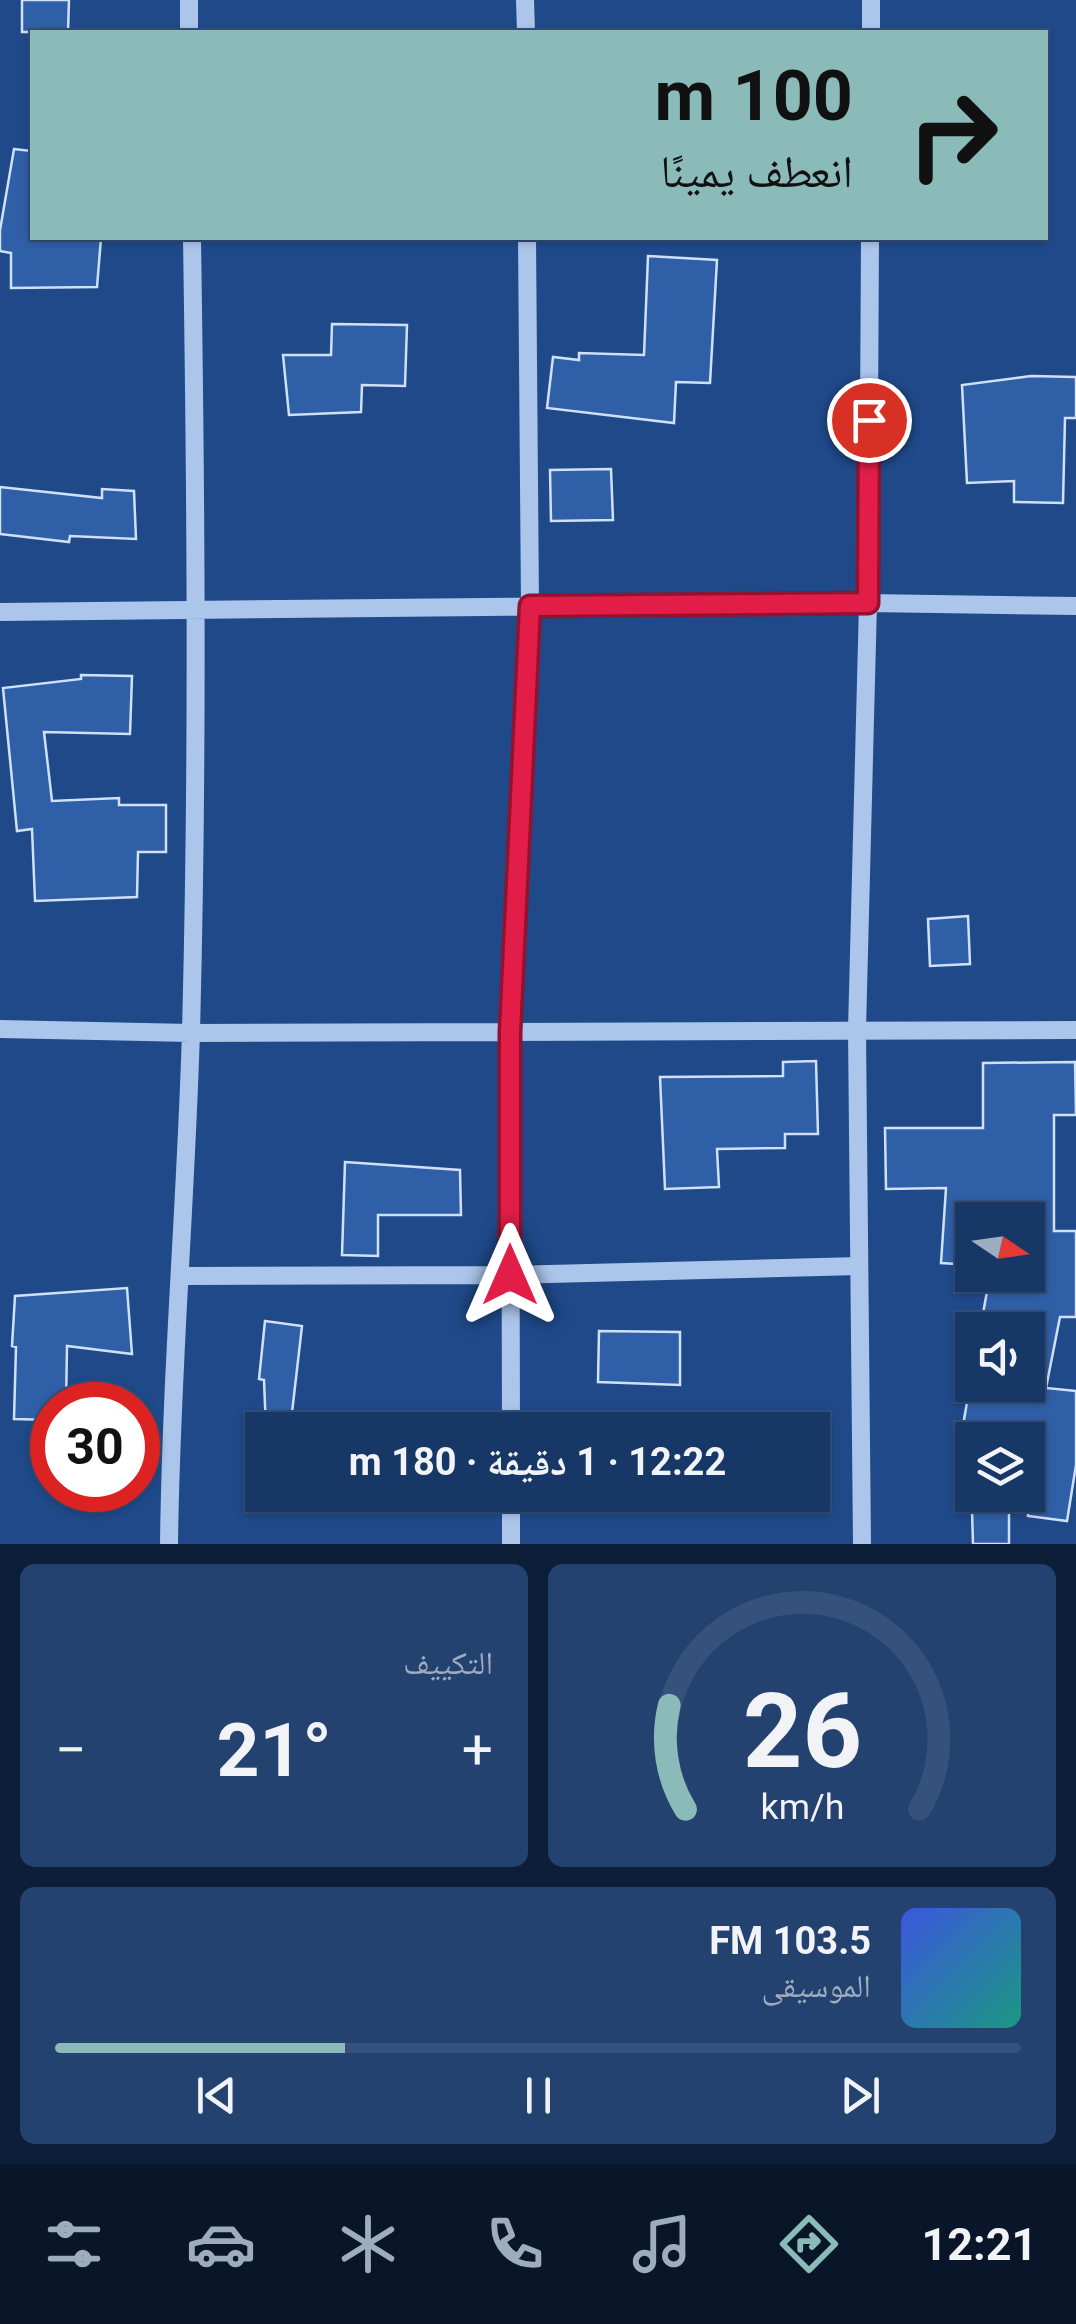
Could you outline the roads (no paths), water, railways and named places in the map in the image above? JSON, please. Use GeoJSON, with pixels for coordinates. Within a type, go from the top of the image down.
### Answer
{"type":"FeatureCollection","features":[{"type":"Feature","properties":{"kind":"street"},"geometry":{"type":"LineString","coordinates":[[189,0],[189,30]]}},
{"type":"Feature","properties":{"kind":"street"},"geometry":{"type":"LineString","coordinates":[[526,0],[526,30]]}},
{"type":"Feature","properties":{"kind":"street"},"geometry":{"type":"LineString","coordinates":[[871,30],[872,0]]}},
{"type":"Feature","properties":{"kind":"street"},"geometry":{"type":"LineString","coordinates":[[169,1544],[191,1033],[198,610],[192,240]]}},
{"type":"Feature","properties":{"kind":"street"},"geometry":{"type":"LineString","coordinates":[[510,1412],[510,1032],[530,606],[527,240]]}},
{"type":"Feature","properties":{"kind":"street"},"geometry":{"type":"LineString","coordinates":[[862,1544],[857,1030],[868,603],[870,240]]}},
{"type":"Feature","properties":{"kind":"street"},"geometry":{"type":"LineString","coordinates":[[0,612],[868,603],[1076,606]]}},
{"type":"Feature","properties":{"kind":"street"},"geometry":{"type":"LineString","coordinates":[[0,1030],[1076,1030]]}},
{"type":"Feature","properties":{"kind":"street"},"geometry":{"type":"LineString","coordinates":[[180,1276],[510,1275],[859,1266]]}},
{"type":"Feature","properties":{"kind":"street"},"geometry":{"type":"LineString","coordinates":[[511,1512],[511,1544]]}}]}
